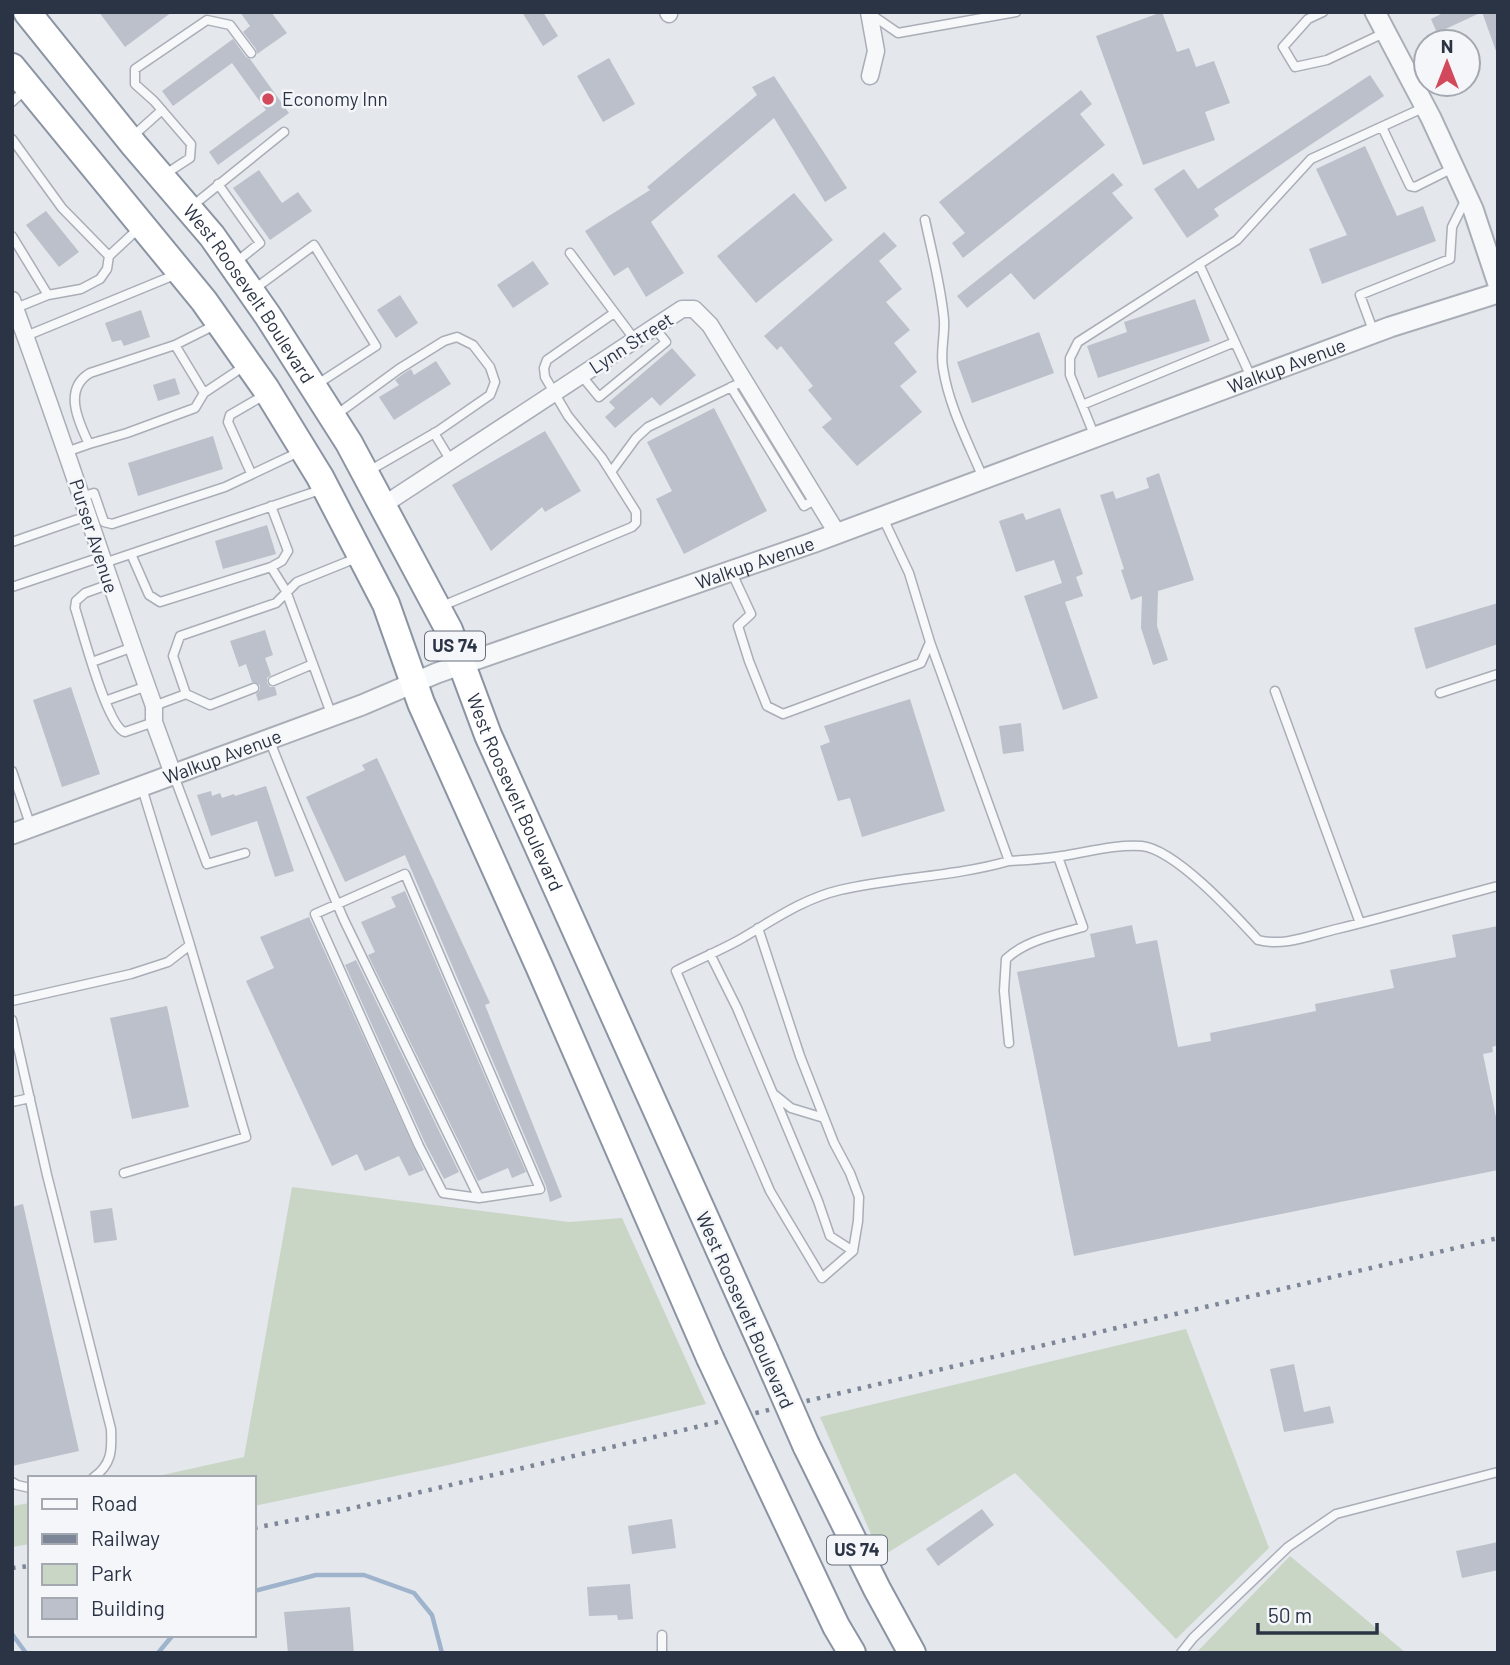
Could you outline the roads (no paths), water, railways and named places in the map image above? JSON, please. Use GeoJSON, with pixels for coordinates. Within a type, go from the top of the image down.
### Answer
{"type":"FeatureCollection","features":[{"type":"Feature","properties":{"kind":"highway","name":"West Roosevelt Boulevard"},"geometry":{"type":"LineString","coordinates":[[27,12],[129,140],[212,236],[313,387],[365,474],[449,630],[488,736],[806,1446],[912,1653]]}},
{"type":"Feature","properties":{"kind":"highway","name":"West Roosevelt Boulevard"},"geometry":{"type":"LineString","coordinates":[[18,85],[141,226],[219,323],[268,392],[326,488],[386,604],[414,683],[710,1358],[836,1626],[852,1653]]}},
{"type":"Feature","properties":{"kind":"street"},"geometry":{"type":"LineString","coordinates":[[1375,12],[1425,107],[1467,196],[1498,284]]}},
{"type":"Feature","properties":{"kind":"street"},"geometry":{"type":"LineString","coordinates":[[869,13],[876,51],[870,76]]}},
{"type":"Feature","properties":{"kind":"street","name":"Walkup Avenue"},"geometry":{"type":"LineString","coordinates":[[12,834],[462,665],[837,533],[1374,333],[1498,293]]}},
{"type":"Feature","properties":{"kind":"street","name":"Purser Avenue"},"geometry":{"type":"LineString","coordinates":[[14,304],[147,686],[173,774]]}},
{"type":"Feature","properties":{"kind":"street","name":"Lynn Street"},"geometry":{"type":"LineString","coordinates":[[382,506],[682,309],[694,309],[710,325],[737,384],[837,533]]}},
{"type":"Feature","properties":{"kind":"lane"},"geometry":{"type":"LineString","coordinates":[[869,13],[898,33],[1016,12]]}},
{"type":"Feature","properties":{"kind":"lane"},"geometry":{"type":"LineString","coordinates":[[1323,12],[1308,19],[1283,47],[1296,67],[1326,60],[1386,32]]}},
{"type":"Feature","properties":{"kind":"lane"},"geometry":{"type":"LineString","coordinates":[[161,177],[190,158],[191,144],[135,84],[135,69],[207,20],[230,25],[251,53]]}},
{"type":"Feature","properties":{"kind":"lane"},"geometry":{"type":"LineString","coordinates":[[1095,437],[1070,375],[1070,358],[1078,342],[1237,240],[1311,159],[1425,107]]}},
{"type":"Feature","properties":{"kind":"lane"},"geometry":{"type":"LineString","coordinates":[[129,140],[162,110]]}},
{"type":"Feature","properties":{"kind":"lane"},"geometry":{"type":"LineString","coordinates":[[1382,127],[1410,186],[1415,187],[1454,168]]}},
{"type":"Feature","properties":{"kind":"lane"},"geometry":{"type":"LineString","coordinates":[[188,209],[284,132]]}},
{"type":"Feature","properties":{"kind":"lane"},"geometry":{"type":"LineString","coordinates":[[12,139],[62,208],[109,256]]}},
{"type":"Feature","properties":{"kind":"lane"},"geometry":{"type":"LineString","coordinates":[[218,184],[260,243],[232,265]]}},
{"type":"Feature","properties":{"kind":"lane"},"geometry":{"type":"LineString","coordinates":[[1374,333],[1360,295],[1451,259],[1452,227],[1467,196]]}},
{"type":"Feature","properties":{"kind":"lane"},"geometry":{"type":"LineString","coordinates":[[925,220],[941,298],[944,324],[942,366],[949,397],[983,478]]}},
{"type":"Feature","properties":{"kind":"lane"},"geometry":{"type":"LineString","coordinates":[[14,304],[81,289],[100,279],[107,269],[109,256],[141,226]]}},
{"type":"Feature","properties":{"kind":"lane"},"geometry":{"type":"LineString","coordinates":[[12,236],[48,295]]}},
{"type":"Feature","properties":{"kind":"lane"},"geometry":{"type":"LineString","coordinates":[[251,291],[314,245],[376,346],[313,387]]}},
{"type":"Feature","properties":{"kind":"lane"},"geometry":{"type":"LineString","coordinates":[[570,253],[635,340]]}},
{"type":"Feature","properties":{"kind":"lane"},"geometry":{"type":"LineString","coordinates":[[1199,264],[1252,380]]}},
{"type":"Feature","properties":{"kind":"lane"},"geometry":{"type":"LineString","coordinates":[[26,336],[180,273]]}},
{"type":"Feature","properties":{"kind":"lane"},"geometry":{"type":"LineString","coordinates":[[437,608],[632,527],[636,523],[636,512],[611,472],[568,416],[545,376],[544,368],[547,360],[614,313]]}},
{"type":"Feature","properties":{"kind":"lane"},"geometry":{"type":"LineString","coordinates":[[89,444],[78,418],[75,390],[80,379],[90,373],[176,345],[219,323]]}},
{"type":"Feature","properties":{"kind":"lane"},"geometry":{"type":"LineString","coordinates":[[581,375],[598,397],[666,342],[654,327]]}},
{"type":"Feature","properties":{"kind":"lane"},"geometry":{"type":"LineString","coordinates":[[332,417],[444,341],[457,337],[473,345],[491,367],[495,382],[490,395],[434,433],[365,474]]}},
{"type":"Feature","properties":{"kind":"lane"},"geometry":{"type":"LineString","coordinates":[[1082,404],[1235,342]]}},
{"type":"Feature","properties":{"kind":"lane"},"geometry":{"type":"LineString","coordinates":[[176,345],[204,393]]}},
{"type":"Feature","properties":{"kind":"lane"},"geometry":{"type":"LineString","coordinates":[[66,452],[195,408],[204,393],[248,363]]}},
{"type":"Feature","properties":{"kind":"lane"},"geometry":{"type":"LineString","coordinates":[[611,472],[636,438],[648,427],[737,384]]}},
{"type":"Feature","properties":{"kind":"lane"},"geometry":{"type":"LineString","coordinates":[[251,473],[228,422],[230,415],[268,392]]}},
{"type":"Feature","properties":{"kind":"lane"},"geometry":{"type":"LineString","coordinates":[[57,424],[78,418]]}},
{"type":"Feature","properties":{"kind":"lane"},"geometry":{"type":"LineString","coordinates":[[434,433],[451,461]]}},
{"type":"Feature","properties":{"kind":"lane"},"geometry":{"type":"LineString","coordinates":[[81,497],[94,493],[104,522],[113,524],[225,487],[304,450]]}},
{"type":"Feature","properties":{"kind":"lane"},"geometry":{"type":"LineString","coordinates":[[12,587],[131,554],[326,488]]}},
{"type":"Feature","properties":{"kind":"lane"},"geometry":{"type":"LineString","coordinates":[[131,554],[149,595],[160,601],[271,568],[282,561],[288,551],[271,506]]}},
{"type":"Feature","properties":{"kind":"lane"},"geometry":{"type":"LineString","coordinates":[[12,542],[88,516]]}},
{"type":"Feature","properties":{"kind":"lane"},"geometry":{"type":"LineString","coordinates":[[883,516],[909,573],[930,642],[1009,861]]}},
{"type":"Feature","properties":{"kind":"lane"},"geometry":{"type":"LineString","coordinates":[[254,688],[210,705],[186,694],[173,656],[180,636],[276,603],[297,582],[361,556]]}},
{"type":"Feature","properties":{"kind":"lane"},"geometry":{"type":"LineString","coordinates":[[271,568],[286,591],[332,716]]}},
{"type":"Feature","properties":{"kind":"lane"},"geometry":{"type":"LineString","coordinates":[[731,571],[751,614],[738,626],[749,661],[767,706],[783,713],[921,663],[930,642]]}},
{"type":"Feature","properties":{"kind":"lane"},"geometry":{"type":"LineString","coordinates":[[110,584],[85,593],[76,601],[75,608],[114,724],[125,732],[186,694]]}},
{"type":"Feature","properties":{"kind":"lane"},"geometry":{"type":"LineString","coordinates":[[92,662],[133,647]]}},
{"type":"Feature","properties":{"kind":"lane"},"geometry":{"type":"LineString","coordinates":[[273,681],[313,664]]}},
{"type":"Feature","properties":{"kind":"lane"},"geometry":{"type":"LineString","coordinates":[[1440,693],[1498,674]]}},
{"type":"Feature","properties":{"kind":"lane"},"geometry":{"type":"LineString","coordinates":[[105,701],[147,686]]}},
{"type":"Feature","properties":{"kind":"lane"},"geometry":{"type":"LineString","coordinates":[[1275,691],[1360,923]]}},
{"type":"Feature","properties":{"kind":"lane"},"geometry":{"type":"LineString","coordinates":[[269,739],[337,904],[479,1198]]}},
{"type":"Feature","properties":{"kind":"lane"},"geometry":{"type":"LineString","coordinates":[[12,771],[31,827]]}},
{"type":"Feature","properties":{"kind":"lane"},"geometry":{"type":"LineString","coordinates":[[173,774],[207,864],[245,853]]}},
{"type":"Feature","properties":{"kind":"lane"},"geometry":{"type":"LineString","coordinates":[[124,1173],[246,1138],[141,785]]}},
{"type":"Feature","properties":{"kind":"lane"},"geometry":{"type":"LineString","coordinates":[[758,928],[800,1056],[859,1197],[853,1251],[822,1278],[770,1191],[676,971],[804,902],[839,891],[981,869],[1009,861],[1131,846],[1144,846],[1155,850],[1195,876],[1258,940],[1268,942],[1282,942],[1498,886]]}},
{"type":"Feature","properties":{"kind":"lane"},"geometry":{"type":"LineString","coordinates":[[1009,1044],[1004,991],[1006,960],[1016,950],[1033,942],[1083,927],[1058,857]]}},
{"type":"Feature","properties":{"kind":"lane"},"geometry":{"type":"LineString","coordinates":[[405,874],[540,1189],[479,1198],[443,1193],[419,1146],[315,914],[337,904],[405,874]]}},
{"type":"Feature","properties":{"kind":"lane"},"geometry":{"type":"LineString","coordinates":[[12,1001],[131,974],[168,962],[190,945]]}},
{"type":"Feature","properties":{"kind":"lane"},"geometry":{"type":"LineString","coordinates":[[710,954],[737,1008],[818,1201],[830,1236],[853,1251]]}},
{"type":"Feature","properties":{"kind":"lane"},"geometry":{"type":"LineString","coordinates":[[12,1020],[17,1063],[30,1098],[111,1429],[112,1446],[109,1458],[105,1469],[96,1476]]}},
{"type":"Feature","properties":{"kind":"lane"},"geometry":{"type":"LineString","coordinates":[[772,1093],[791,1108],[824,1118]]}},
{"type":"Feature","properties":{"kind":"lane"},"geometry":{"type":"LineString","coordinates":[[12,1102],[30,1098]]}},
{"type":"Feature","properties":{"kind":"lane"},"geometry":{"type":"LineString","coordinates":[[1181,1653],[1193,1638],[1288,1547],[1336,1514],[1498,1472]]}},
{"type":"Feature","properties":{"kind":"lane"},"geometry":{"type":"LineString","coordinates":[[662,1635],[662,1653]]}},
{"type":"Feature","properties":{"kind":"waterway"},"geometry":{"type":"LineString","coordinates":[[256,1590],[316,1575],[364,1575],[414,1593],[432,1615],[442,1653]]}},
{"type":"Feature","properties":{"kind":"waterway"},"geometry":{"type":"LineString","coordinates":[[12,1634],[26,1653]]}},
{"type":"Feature","properties":{"kind":"waterway"},"geometry":{"type":"LineString","coordinates":[[158,1653],[171,1637]]}},
{"type":"Feature","properties":{"kind":"railway"},"geometry":{"type":"LineString","coordinates":[[256,1528],[336,1512],[1498,1238]]}},
{"type":"Feature","properties":{"kind":"railway"},"geometry":{"type":"LineString","coordinates":[[12,1568],[28,1566]]}},
{"type":"Feature","properties":{"kind":"place","name":"Economy Inn"},"geometry":{"type":"Point","coordinates":[268,99]}}]}
